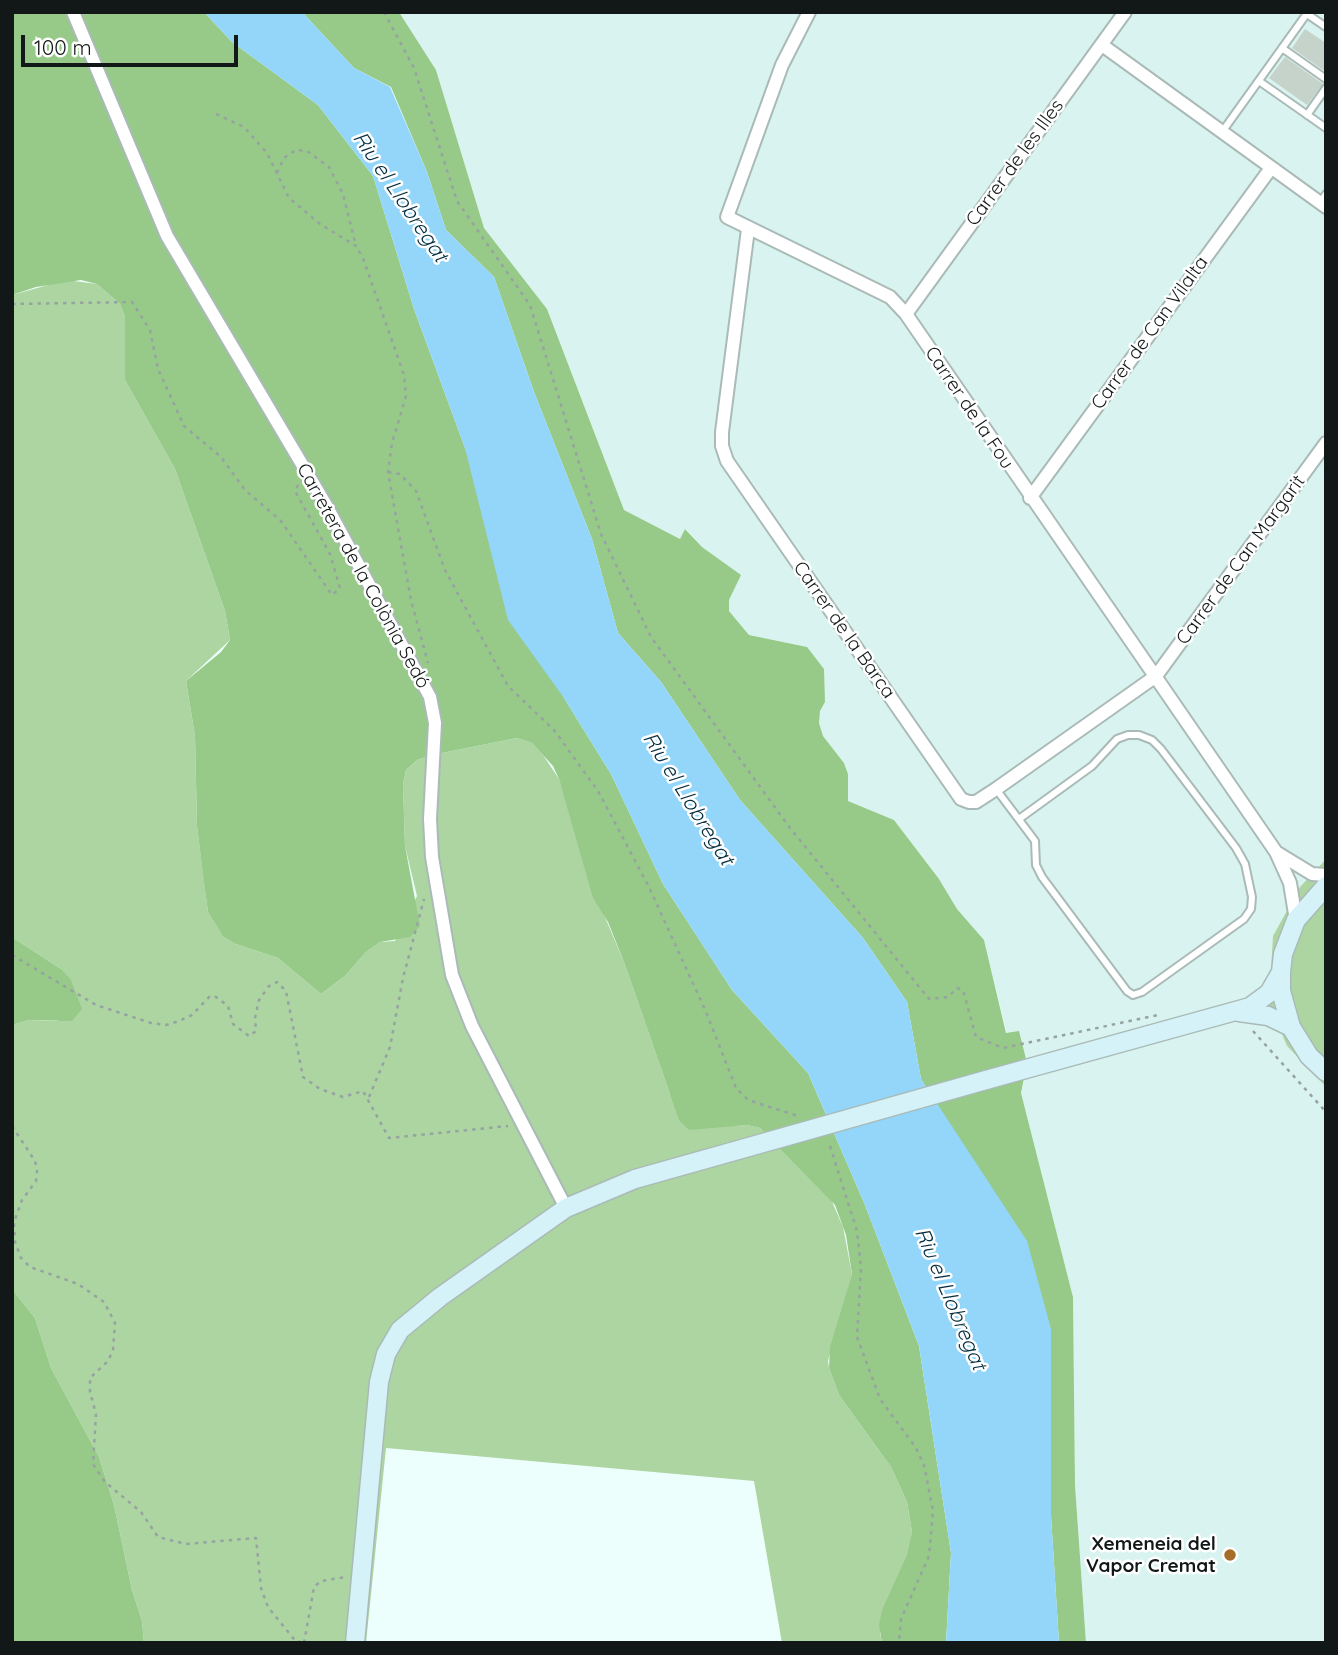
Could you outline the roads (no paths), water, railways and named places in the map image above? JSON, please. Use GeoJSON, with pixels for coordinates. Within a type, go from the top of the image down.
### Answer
{"type":"FeatureCollection","features":[{"type":"Feature","properties":{"kind":"main road"},"geometry":{"type":"LineString","coordinates":[[1326,886],[1296,920],[1283,954],[1281,972],[1281,991],[1291,1027],[1309,1056],[1326,1072]]}},
{"type":"Feature","properties":{"kind":"main road"},"geometry":{"type":"LineString","coordinates":[[355,1643],[379,1382],[390,1345],[412,1318],[566,1208],[635,1179],[1236,1012],[1260,1002],[1281,972]]}},
{"type":"Feature","properties":{"kind":"main road"},"geometry":{"type":"LineString","coordinates":[[1236,1012],[1268,1016],[1291,1027]]}},
{"type":"Feature","properties":{"kind":"street","name":"Carretera de la Colònia Sedó"},"geometry":{"type":"LineString","coordinates":[[73,12],[167,236],[305,470],[430,697],[435,723],[429,819],[452,975],[472,1026],[566,1208]]}},
{"type":"Feature","properties":{"kind":"street","name":"Carrer de la Fou"},"geometry":{"type":"LineString","coordinates":[[809,12],[782,65],[727,217],[890,297],[906,314],[1276,852],[1290,883],[1296,920]]}},
{"type":"Feature","properties":{"kind":"street","name":"Carrer de les Illes"},"geometry":{"type":"LineString","coordinates":[[906,314],[1125,12]]}},
{"type":"Feature","properties":{"kind":"street"},"geometry":{"type":"LineString","coordinates":[[1102,45],[1271,168],[1324,201]]}},
{"type":"Feature","properties":{"kind":"street","name":"Carrer de Can Vilalta"},"geometry":{"type":"LineString","coordinates":[[1030,498],[1271,168]]}},
{"type":"Feature","properties":{"kind":"street","name":"Carrer de la Barca"},"geometry":{"type":"LineString","coordinates":[[748,229],[722,432],[722,446],[727,461],[961,799],[976,802],[1156,676]]}},
{"type":"Feature","properties":{"kind":"street","name":"Carrer de Can Margarit"},"geometry":{"type":"LineString","coordinates":[[1156,676],[1326,443]]}},
{"type":"Feature","properties":{"kind":"street","name":"Carrer de la Fou"},"geometry":{"type":"LineString","coordinates":[[1276,852],[1312,874],[1326,875]]}},
{"type":"Feature","properties":{"kind":"lane"},"geometry":{"type":"LineString","coordinates":[[1222,132],[1307,13],[1326,27]]}},
{"type":"Feature","properties":{"kind":"lane"},"geometry":{"type":"LineString","coordinates":[[1282,48],[1326,79]]}},
{"type":"Feature","properties":{"kind":"lane"},"geometry":{"type":"LineString","coordinates":[[1259,81],[1326,128]]}},
{"type":"Feature","properties":{"kind":"lane"},"geometry":{"type":"LineString","coordinates":[[1307,115],[1326,88]]}},
{"type":"Feature","properties":{"kind":"lane"},"geometry":{"type":"LineString","coordinates":[[996,789],[1018,819],[1035,841],[1036,864],[1042,877],[1127,991],[1133,995],[1143,992],[1244,919],[1251,909],[1252,897],[1245,864],[1236,848],[1152,740],[1128,735],[1117,739],[1092,766],[1018,819]]}},
{"type":"Feature","properties":{"kind":"water","name":"Riu el Llobregat"},"geometry":{"type":"Polygon","coordinates":[[[204,12],[302,12],[354,68],[390,87],[427,172],[446,230],[494,277],[534,392],[592,539],[618,633],[661,682],[740,800],[863,938],[907,1002],[921,1079],[1027,1241],[1051,1329],[1051,1516],[1059,1643],[946,1643],[951,1553],[919,1346],[865,1205],[808,1073],[732,990],[663,884],[611,774],[564,698],[508,620],[465,448],[414,309],[373,176],[318,105],[232,42],[204,12]]]}},
{"type":"Feature","properties":{"kind":"place","name":"Xemeneia del Vapor Cremat"},"geometry":{"type":"Point","coordinates":[1230,1555]}}]}
